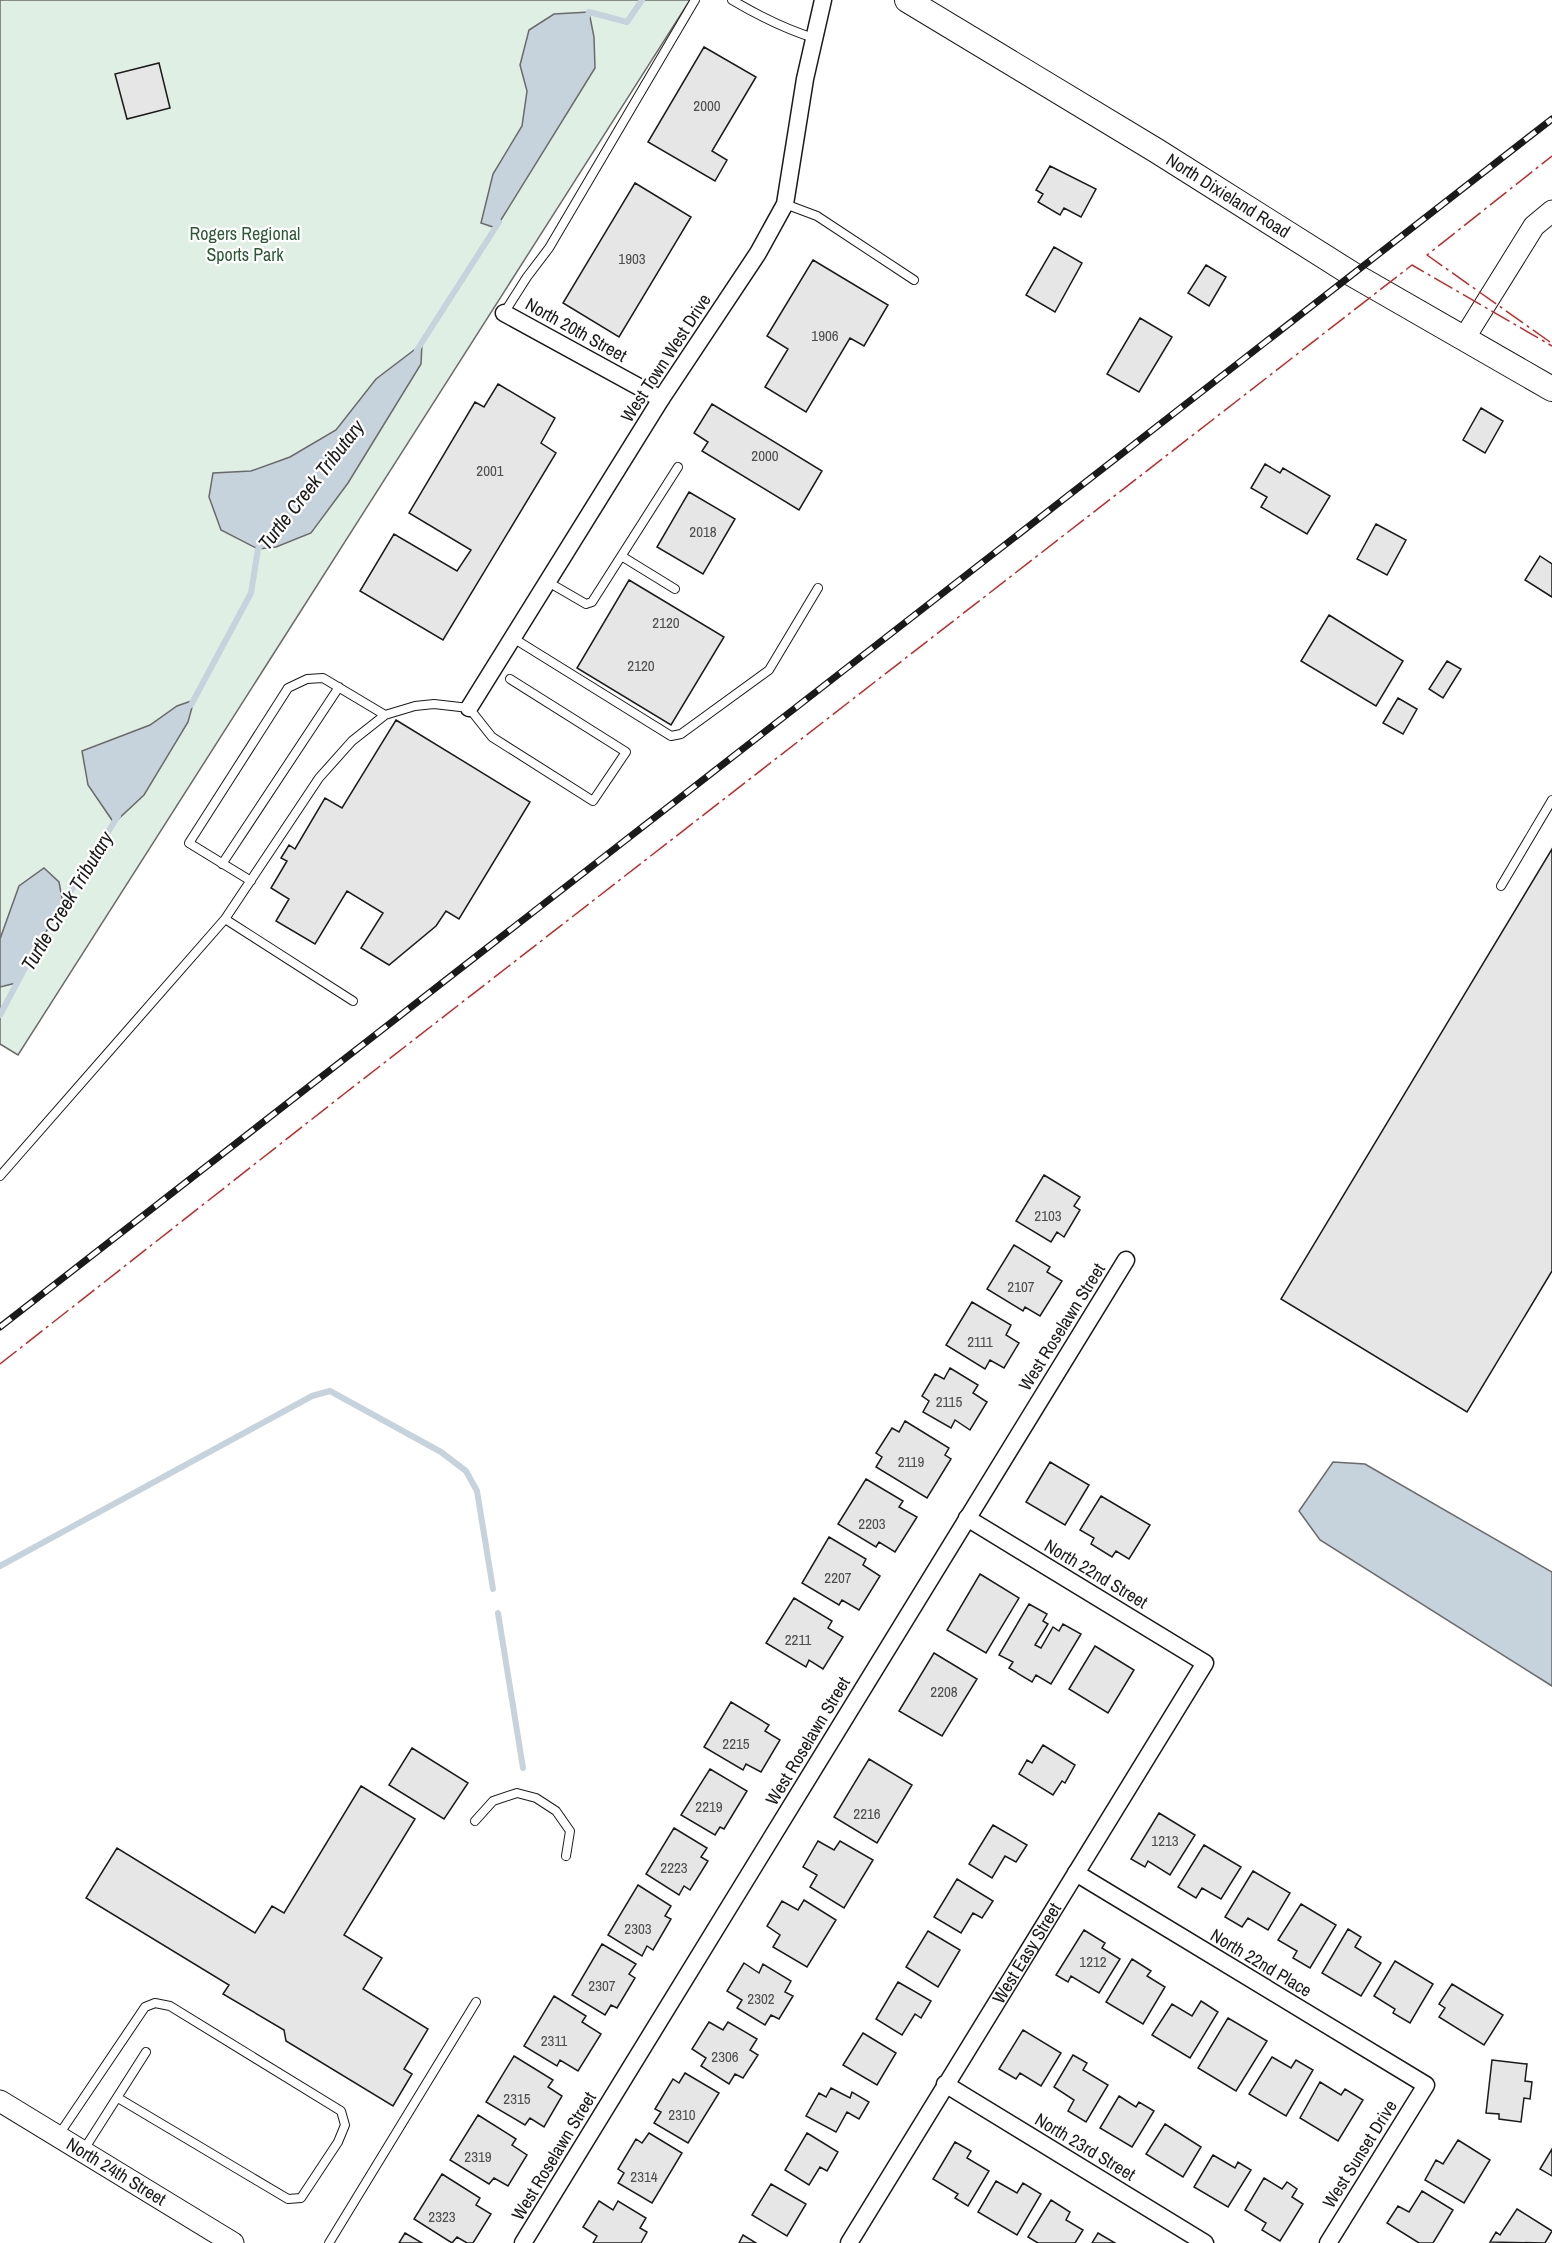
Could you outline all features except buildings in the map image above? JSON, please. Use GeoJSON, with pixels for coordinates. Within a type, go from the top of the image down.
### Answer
{"type":"FeatureCollection","features":[{"type":"Feature","properties":{"kind":"main road","name":"North Dixieland Road"},"geometry":{"type":"LineString","coordinates":[[907,0],[1156,151],[1352,274],[1552,389]]}},
{"type":"Feature","properties":{"kind":"street","name":"West Town West Drive"},"geometry":{"type":"LineString","coordinates":[[469,708],[661,399],[758,253],[785,204],[805,79],[823,0]]}},
{"type":"Feature","properties":{"kind":"street"},"geometry":{"type":"LineString","coordinates":[[1465,337],[1534,226],[1552,211]]}},
{"type":"Feature","properties":{"kind":"street","name":"North 20th Street"},"geometry":{"type":"LineString","coordinates":[[504,312],[661,399]]}},
{"type":"Feature","properties":{"kind":"street","name":"West Roselawn Street"},"geometry":{"type":"LineString","coordinates":[[523,2243],[1126,1260]]}},
{"type":"Feature","properties":{"kind":"street","name":"North 22nd Street"},"geometry":{"type":"LineString","coordinates":[[967,1518],[1205,1663]]}},
{"type":"Feature","properties":{"kind":"street","name":"West Easy Street"},"geometry":{"type":"LineString","coordinates":[[849,2243],[1205,1663]]}},
{"type":"Feature","properties":{"kind":"street","name":"North 22nd Place"},"geometry":{"type":"LineString","coordinates":[[1076,1873],[1426,2085]]}},
{"type":"Feature","properties":{"kind":"street","name":"North 23rd Street"},"geometry":{"type":"LineString","coordinates":[[945,2084],[1205,2243]]}},
{"type":"Feature","properties":{"kind":"street","name":"West Sunset Drive"},"geometry":{"type":"LineString","coordinates":[[1328,2243],[1426,2085]]}},
{"type":"Feature","properties":{"kind":"street","name":"North 24th Street"},"geometry":{"type":"LineString","coordinates":[[0,2101],[233,2243]]}},
{"type":"Feature","properties":{"kind":"lane"},"geometry":{"type":"LineString","coordinates":[[504,312],[549,248],[695,0]]}},
{"type":"Feature","properties":{"kind":"lane"},"geometry":{"type":"LineString","coordinates":[[732,0],[758,16],[814,38]]}},
{"type":"Feature","properties":{"kind":"lane"},"geometry":{"type":"LineString","coordinates":[[785,204],[817,216],[914,280]]}},
{"type":"Feature","properties":{"kind":"lane"},"geometry":{"type":"LineString","coordinates":[[548,582],[586,604],[592,602],[623,557],[678,467]]}},
{"type":"Feature","properties":{"kind":"lane"},"geometry":{"type":"LineString","coordinates":[[623,557],[675,589]]}},
{"type":"Feature","properties":{"kind":"lane"},"geometry":{"type":"LineString","coordinates":[[513,638],[671,736],[681,734],[769,670],[818,588]]}},
{"type":"Feature","properties":{"kind":"lane"},"geometry":{"type":"LineString","coordinates":[[251,881],[189,843],[288,688],[307,679],[323,678],[386,715]]}},
{"type":"Feature","properties":{"kind":"lane"},"geometry":{"type":"LineString","coordinates":[[0,1176],[225,919],[319,778],[352,741],[386,715],[415,706],[434,704],[469,708],[492,737],[593,801],[626,752],[510,679]]}},
{"type":"Feature","properties":{"kind":"lane"},"geometry":{"type":"LineString","coordinates":[[222,864],[339,687]]}},
{"type":"Feature","properties":{"kind":"lane"},"geometry":{"type":"LineString","coordinates":[[1501,886],[1552,800]]}},
{"type":"Feature","properties":{"kind":"lane"},"geometry":{"type":"LineString","coordinates":[[225,919],[353,1001]]}},
{"type":"Feature","properties":{"kind":"lane"},"geometry":{"type":"LineString","coordinates":[[475,1821],[493,1801],[517,1793],[536,1798],[556,1811],[570,1831],[566,1856]]}},
{"type":"Feature","properties":{"kind":"lane"},"geometry":{"type":"LineString","coordinates":[[329,2243],[477,2002]]}},
{"type":"Feature","properties":{"kind":"lane"},"geometry":{"type":"LineString","coordinates":[[58,2136],[145,2007],[155,2003],[170,2006],[341,2111],[345,2125],[338,2142],[301,2198],[288,2199],[118,2098]]}},
{"type":"Feature","properties":{"kind":"lane"},"geometry":{"type":"LineString","coordinates":[[83,2151],[146,2052]]}},
{"type":"Feature","properties":{"kind":"green space","name":"Rogers Regional Sports Park"},"geometry":{"type":"Polygon","coordinates":[[[0,0],[690,0],[18,1055],[0,1044],[0,0]]]}},
{"type":"Feature","properties":{"kind":"water"},"geometry":{"type":"Polygon","coordinates":[[[589,12],[594,37],[595,68],[496,228],[481,223],[493,174],[522,126],[527,91],[520,65],[529,30],[554,14],[589,12]]]}},
{"type":"Feature","properties":{"kind":"water"},"geometry":{"type":"Polygon","coordinates":[[[422,344],[421,364],[348,483],[311,533],[276,547],[258,549],[221,530],[209,497],[213,473],[251,471],[290,457],[336,430],[376,379],[422,344]]]}},
{"type":"Feature","properties":{"kind":"water"},"geometry":{"type":"Polygon","coordinates":[[[194,700],[188,722],[144,795],[114,823],[88,785],[82,751],[150,725],[177,706],[194,700]]]}},
{"type":"Feature","properties":{"kind":"water"},"geometry":{"type":"Polygon","coordinates":[[[44,868],[59,882],[63,903],[16,983],[0,987],[0,939],[19,886],[44,868]]]}},
{"type":"Feature","properties":{"kind":"water"},"geometry":{"type":"Polygon","coordinates":[[[1333,1462],[1365,1464],[1552,1572],[1552,1686],[1320,1540],[1299,1511],[1333,1462]]]}},
{"type":"Feature","properties":{"kind":"waterway","name":"Turtle Creek Tributary"},"geometry":{"type":"LineString","coordinates":[[587,17],[589,12],[627,22],[642,0]]}},
{"type":"Feature","properties":{"kind":"waterway","name":"Turtle Creek Tributary"},"geometry":{"type":"LineString","coordinates":[[417,350],[499,222]]}},
{"type":"Feature","properties":{"kind":"waterway","name":"Turtle Creek Tributary"},"geometry":{"type":"LineString","coordinates":[[191,705],[251,593],[258,549],[262,543]]}},
{"type":"Feature","properties":{"kind":"waterway","name":"Turtle Creek Tributary"},"geometry":{"type":"LineString","coordinates":[[50,924],[118,816]]}},
{"type":"Feature","properties":{"kind":"waterway","name":"Turtle Creek Tributary"},"geometry":{"type":"LineString","coordinates":[[0,1015],[27,964]]}},
{"type":"Feature","properties":{"kind":"waterway"},"geometry":{"type":"LineString","coordinates":[[0,1566],[312,1396],[330,1391],[441,1452],[466,1471],[477,1491],[493,1589]]}},
{"type":"Feature","properties":{"kind":"waterway"},"geometry":{"type":"LineString","coordinates":[[498,1613],[523,1768]]}},
{"type":"Feature","properties":{"kind":"railway"},"geometry":{"type":"LineString","coordinates":[[0,1327],[1552,119]]}},
{"type":"Feature","properties":{"kind":"power"},"geometry":{"type":"LineString","coordinates":[[1550,342],[1427,255],[1552,156]]}},
{"type":"Feature","properties":{"kind":"power"},"geometry":{"type":"LineString","coordinates":[[0,1364],[1412,265],[1552,346]]}}]}
